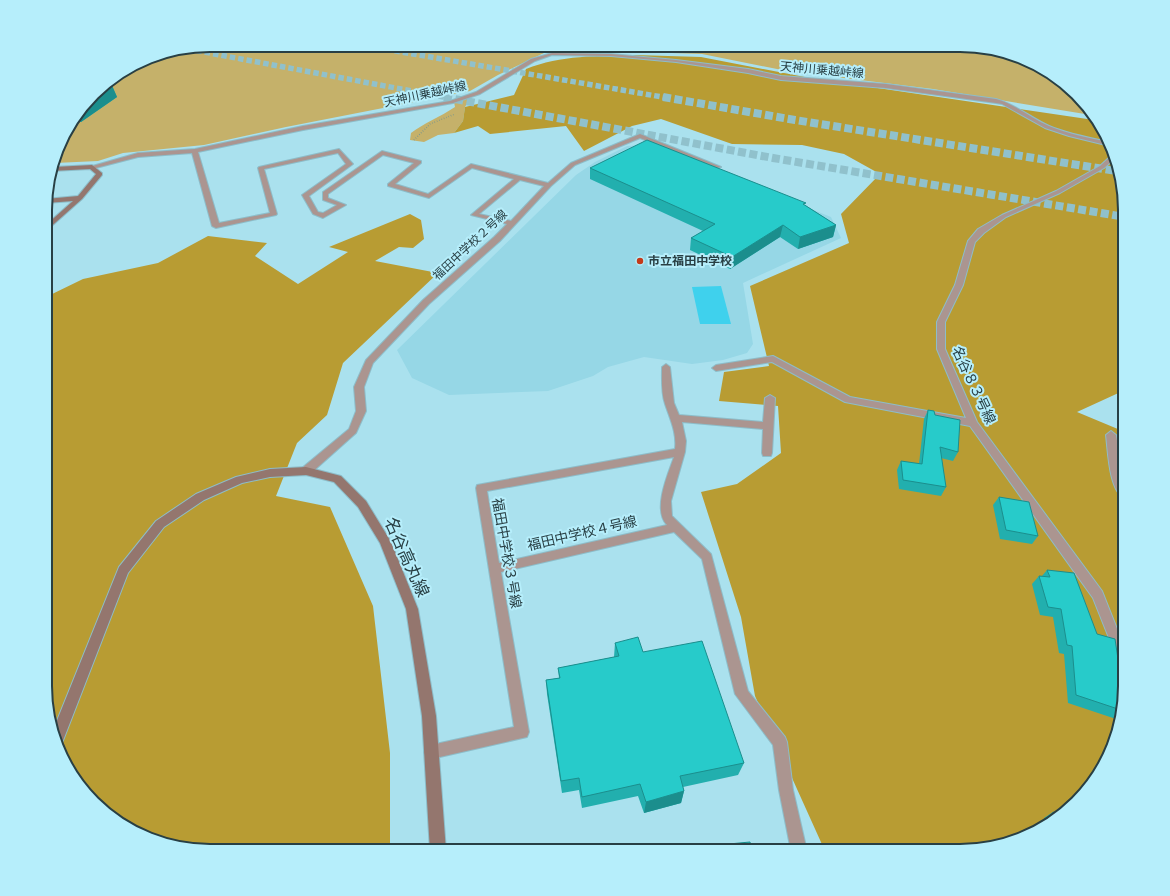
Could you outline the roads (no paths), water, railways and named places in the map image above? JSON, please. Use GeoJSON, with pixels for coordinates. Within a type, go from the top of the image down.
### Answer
{"type":"FeatureCollection","features":[{"type":"Feature","properties":{"kind":"street","name":"天神川乗越峠線"},"geometry":{"type":"LineString","coordinates":[[92,167],[120,158],[143,154],[195,151],[303,128],[451,102],[467,98],[526,63],[542,56],[563,54],[611,55],[697,63],[799,81],[886,86],[996,101],[1021,112],[1047,127],[1103,142]]}},
{"type":"Feature","properties":{"kind":"street","name":"福田中学校２号線"},"geometry":{"type":"LineString","coordinates":[[306,471],[353,431],[361,411],[359,387],[369,362],[426,302],[497,239],[549,185],[573,164],[640,136],[718,167]]}},
{"type":"Feature","properties":{"kind":"street"},"geometry":{"type":"LineString","coordinates":[[195,151],[216,226],[274,214],[262,168],[340,151],[350,164],[305,195],[316,213],[323,216],[343,205],[325,199],[325,192],[382,152],[420,162],[390,185],[429,196],[471,166],[549,185]]}},
{"type":"Feature","properties":{"kind":"street","name":"名谷８３号線"},"geometry":{"type":"LineString","coordinates":[[1110,160],[1102,167],[1058,192],[1004,216],[981,231],[972,241],[959,285],[941,322],[941,349],[973,423],[1098,595],[1118,634]]}},
{"type":"Feature","properties":{"kind":"street"},"geometry":{"type":"LineString","coordinates":[[52,224],[80,198],[100,174],[92,167],[57,169]]}},
{"type":"Feature","properties":{"kind":"street"},"geometry":{"type":"LineString","coordinates":[[512,223],[474,215],[519,178]]}},
{"type":"Feature","properties":{"kind":"street"},"geometry":{"type":"LineString","coordinates":[[52,200],[80,198]]}},
{"type":"Feature","properties":{"kind":"street"},"geometry":{"type":"LineString","coordinates":[[716,368],[773,359],[848,400],[973,423]]}},
{"type":"Feature","properties":{"kind":"street"},"geometry":{"type":"LineString","coordinates":[[666,367],[669,403],[676,418],[681,441],[680,452],[666,502],[667,518],[707,557],[742,694],[780,742],[786,790],[797,844]]}},
{"type":"Feature","properties":{"kind":"street"},"geometry":{"type":"LineString","coordinates":[[767,453],[770,398]]}},
{"type":"Feature","properties":{"kind":"street"},"geometry":{"type":"LineString","coordinates":[[676,418],[768,426]]}},
{"type":"Feature","properties":{"kind":"street"},"geometry":{"type":"LineString","coordinates":[[1111,436],[1118,484]]}},
{"type":"Feature","properties":{"kind":"street","name":"福田中学校３号線"},"geometry":{"type":"LineString","coordinates":[[431,752],[522,732],[480,488],[680,452]]}},
{"type":"Feature","properties":{"kind":"street"},"geometry":{"type":"LineString","coordinates":[[1114,458],[1118,457]]}},
{"type":"Feature","properties":{"kind":"street","name":"名谷高丸線"},"geometry":{"type":"LineString","coordinates":[[58,732],[123,570],[160,524],[200,497],[240,480],[270,473],[306,471],[337,479],[362,504],[385,542],[412,609],[429,716],[438,844]]}},
{"type":"Feature","properties":{"kind":"street","name":"福田中学校４号線"},"geometry":{"type":"LineString","coordinates":[[494,569],[677,527]]}},
{"type":"Feature","properties":{"kind":"water"},"geometry":{"type":"Polygon","coordinates":[[[721,286],[731,324],[700,324],[692,287],[721,286]]]}},
{"type":"Feature","properties":{"kind":"tunnel"},"geometry":{"type":"LineString","coordinates":[[204,52],[449,98]]}},
{"type":"Feature","properties":{"kind":"tunnel"},"geometry":{"type":"LineString","coordinates":[[402,52],[668,98]]}},
{"type":"Feature","properties":{"kind":"tunnel"},"geometry":{"type":"LineString","coordinates":[[444,97],[773,158],[1118,216]]}},
{"type":"Feature","properties":{"kind":"tunnel"},"geometry":{"type":"LineString","coordinates":[[663,97],[795,120],[1113,171]]}},
{"type":"Feature","properties":{"kind":"place","name":"市立福田中学校"},"geometry":{"type":"Point","coordinates":[640,261]}}]}
